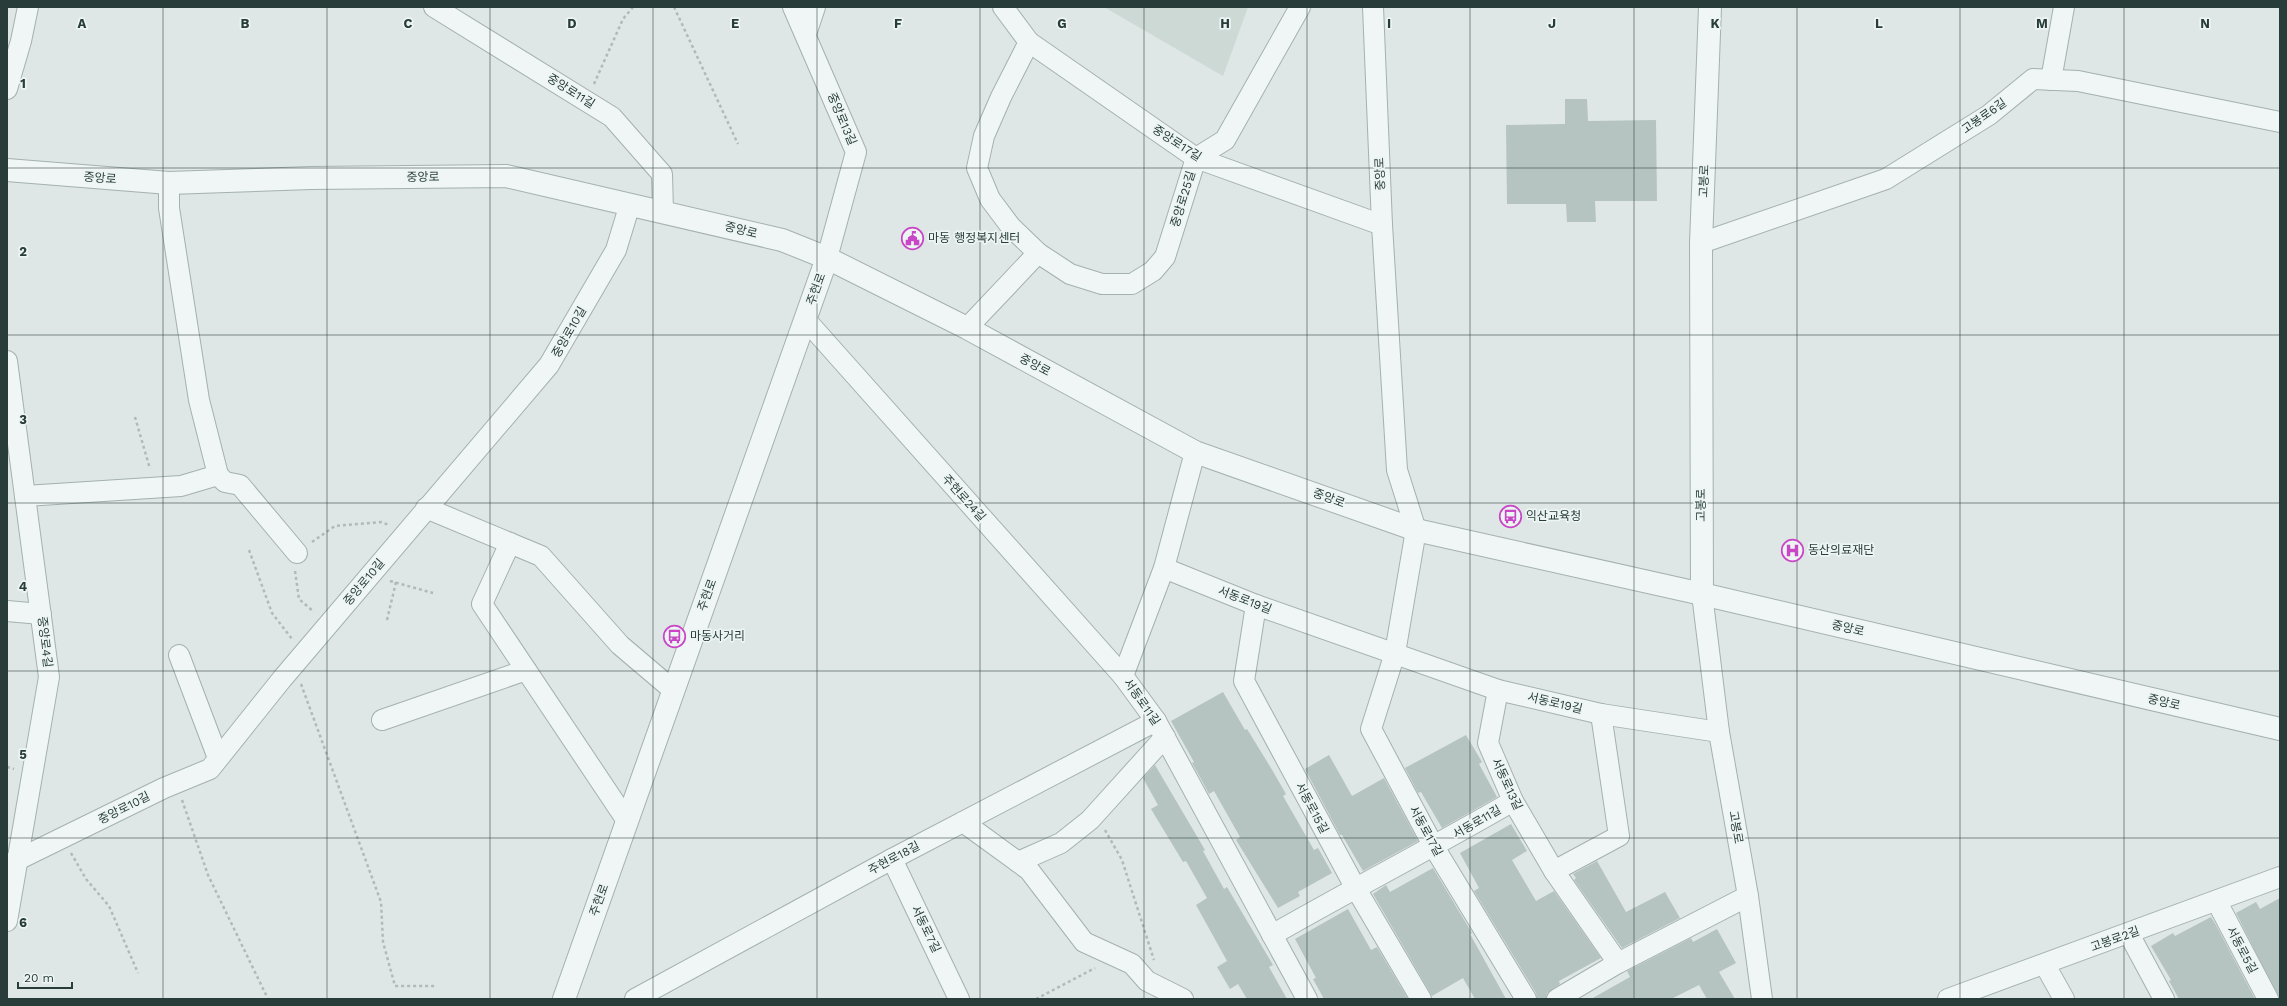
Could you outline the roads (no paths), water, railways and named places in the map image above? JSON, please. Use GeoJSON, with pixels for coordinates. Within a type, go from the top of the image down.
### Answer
{"type":"FeatureCollection","features":[{"type":"Feature","properties":{"kind":"street"},"geometry":{"type":"LineString","coordinates":[[7,89],[14,40],[28,7]]}},
{"type":"Feature","properties":{"kind":"street","name":"중앙로11길"},"geometry":{"type":"LineString","coordinates":[[434,7],[612,117],[662,174],[663,211]]}},
{"type":"Feature","properties":{"kind":"street","name":"중앙로13길"},"geometry":{"type":"LineString","coordinates":[[793,7],[856,152],[827,258]]}},
{"type":"Feature","properties":{"kind":"street"},"geometry":{"type":"LineString","coordinates":[[806,34],[815,7]]}},
{"type":"Feature","properties":{"kind":"street","name":"중앙로17길"},"geometry":{"type":"LineString","coordinates":[[1003,7],[1029,42],[1196,158],[1382,225]]}},
{"type":"Feature","properties":{"kind":"street","name":"중앙로25길"},"geometry":{"type":"LineString","coordinates":[[1029,42],[1001,97],[984,136],[977,168],[990,199],[1011,227],[1038,253],[1070,274],[1102,284],[1132,284],[1152,272],[1165,257],[1196,158],[1225,140],[1300,7]]}},
{"type":"Feature","properties":{"kind":"street","name":"중앙로"},"geometry":{"type":"LineString","coordinates":[[1373,7],[1382,225],[1397,470],[1416,530]]}},
{"type":"Feature","properties":{"kind":"street","name":"고봉로"},"geometry":{"type":"LineString","coordinates":[[1710,7],[1701,244],[1702,594],[1720,732],[1748,896],[1762,999]]}},
{"type":"Feature","properties":{"kind":"street"},"geometry":{"type":"LineString","coordinates":[[2051,80],[2064,7]]}},
{"type":"Feature","properties":{"kind":"street","name":"고봉로6길"},"geometry":{"type":"LineString","coordinates":[[1701,244],[1886,179],[1989,115],[2033,79],[2078,81],[2280,122]]}},
{"type":"Feature","properties":{"kind":"street","name":"중앙로"},"geometry":{"type":"LineString","coordinates":[[7,170],[169,183],[311,178],[506,176],[663,211],[782,240],[827,258],[967,328],[1195,452],[1416,530],[1702,594],[2280,729]]}},
{"type":"Feature","properties":{"kind":"street"},"geometry":{"type":"LineString","coordinates":[[169,183],[169,208],[199,400],[218,475],[225,482],[240,485],[297,553]]}},
{"type":"Feature","properties":{"kind":"street","name":"중앙로10길"},"geometry":{"type":"LineString","coordinates":[[12,863],[176,782],[210,769],[328,624],[549,365],[616,250],[630,204]]}},
{"type":"Feature","properties":{"kind":"street"},"geometry":{"type":"LineString","coordinates":[[967,328],[1038,253]]}},
{"type":"Feature","properties":{"kind":"street","name":"주현로"},"geometry":{"type":"LineString","coordinates":[[564,999],[827,258]]}},
{"type":"Feature","properties":{"kind":"street","name":"주현로24길"},"geometry":{"type":"LineString","coordinates":[[805,320],[1123,676]]}},
{"type":"Feature","properties":{"kind":"street","name":"중앙로4길"},"geometry":{"type":"LineString","coordinates":[[7,361],[49,677],[12,863],[7,921]]}},
{"type":"Feature","properties":{"kind":"street","name":"서동로11길"},"geometry":{"type":"LineString","coordinates":[[1195,452],[1164,568],[1123,676],[1161,729],[1304,996]]}},
{"type":"Feature","properties":{"kind":"street"},"geometry":{"type":"LineString","coordinates":[[25,496],[181,486],[218,475]]}},
{"type":"Feature","properties":{"kind":"street"},"geometry":{"type":"LineString","coordinates":[[426,508],[541,556],[620,645],[673,690]]}},
{"type":"Feature","properties":{"kind":"street"},"geometry":{"type":"LineString","coordinates":[[1395,653],[1416,530]]}},
{"type":"Feature","properties":{"kind":"street"},"geometry":{"type":"LineString","coordinates":[[510,543],[482,604],[627,821]]}},
{"type":"Feature","properties":{"kind":"street","name":"서동로19길"},"geometry":{"type":"LineString","coordinates":[[1164,568],[1256,605],[1498,690],[1601,714],[1720,732]]}},
{"type":"Feature","properties":{"kind":"street","name":"서동로15길"},"geometry":{"type":"LineString","coordinates":[[1256,605],[1244,682],[1355,887],[1421,999]]}},
{"type":"Feature","properties":{"kind":"street"},"geometry":{"type":"LineString","coordinates":[[7,611],[41,614]]}},
{"type":"Feature","properties":{"kind":"street","name":"서동로17길"},"geometry":{"type":"LineString","coordinates":[[1395,653],[1371,729],[1434,847],[1526,999]]}},
{"type":"Feature","properties":{"kind":"street"},"geometry":{"type":"LineString","coordinates":[[179,655],[218,758]]}},
{"type":"Feature","properties":{"kind":"street"},"geometry":{"type":"LineString","coordinates":[[382,720],[526,670]]}},
{"type":"Feature","properties":{"kind":"street","name":"서동로13길"},"geometry":{"type":"LineString","coordinates":[[1498,690],[1488,743],[1513,801],[1554,871],[1618,963]]}},
{"type":"Feature","properties":{"kind":"street"},"geometry":{"type":"LineString","coordinates":[[1554,871],[1619,836],[1601,714]]}},
{"type":"Feature","properties":{"kind":"street"},"geometry":{"type":"LineString","coordinates":[[1018,862],[1061,843],[1096,814],[1161,729]]}},
{"type":"Feature","properties":{"kind":"street","name":"주현로18길"},"geometry":{"type":"LineString","coordinates":[[635,999],[963,822],[1161,729]]}},
{"type":"Feature","properties":{"kind":"street","name":"서동로11길"},"geometry":{"type":"LineString","coordinates":[[1272,935],[1355,887],[1434,847],[1513,801]]}},
{"type":"Feature","properties":{"kind":"street"},"geometry":{"type":"LineString","coordinates":[[963,822],[1029,870],[1084,942],[1132,964],[1154,990],[1183,999]]}},
{"type":"Feature","properties":{"kind":"street","name":"서동로7길"},"geometry":{"type":"LineString","coordinates":[[892,859],[959,999]]}},
{"type":"Feature","properties":{"kind":"street","name":"고봉로2길"},"geometry":{"type":"LineString","coordinates":[[1959,997],[2280,878]]}},
{"type":"Feature","properties":{"kind":"street"},"geometry":{"type":"LineString","coordinates":[[1557,999],[1618,963],[1748,896]]}},
{"type":"Feature","properties":{"kind":"street","name":"서동로5길"},"geometry":{"type":"LineString","coordinates":[[2217,902],[2268,999]]}},
{"type":"Feature","properties":{"kind":"street"},"geometry":{"type":"LineString","coordinates":[[2129,934],[2164,999]]}},
{"type":"Feature","properties":{"kind":"street"},"geometry":{"type":"LineString","coordinates":[[2045,965],[2064,999]]}},
{"type":"Feature","properties":{"kind":"place","name":"마동 행정복지센터"},"geometry":{"type":"Point","coordinates":[913,238]}},
{"type":"Feature","properties":{"kind":"place","name":"익산교육청"},"geometry":{"type":"Point","coordinates":[1510,516]}},
{"type":"Feature","properties":{"kind":"place","name":"동산의료재단"},"geometry":{"type":"Point","coordinates":[1793,550]}},
{"type":"Feature","properties":{"kind":"place","name":"마동사거리"},"geometry":{"type":"Point","coordinates":[674,636]}}]}
